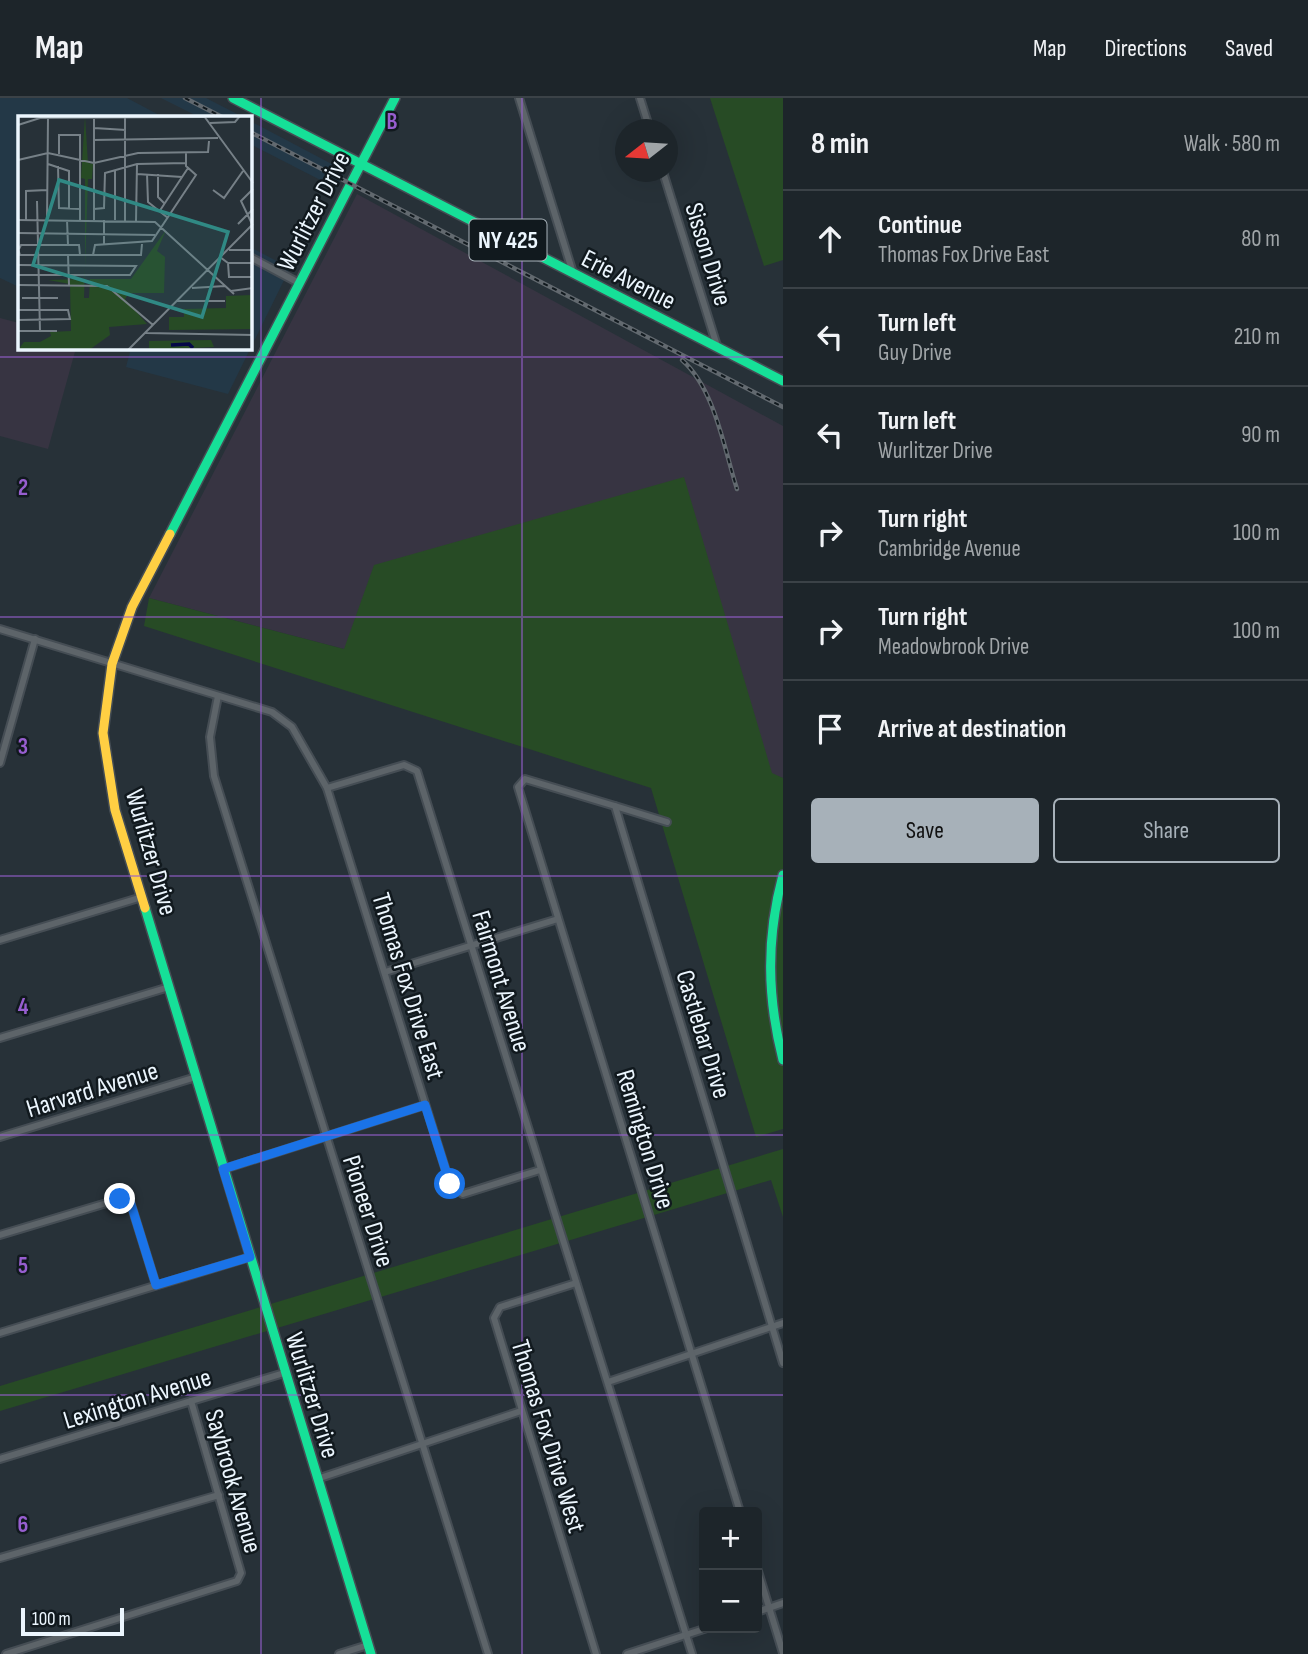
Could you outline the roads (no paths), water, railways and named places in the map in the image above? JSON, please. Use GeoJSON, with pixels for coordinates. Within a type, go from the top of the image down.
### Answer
{"type":"FeatureCollection","features":[{"type":"Feature","properties":{"kind":"street","name":"Erie Avenue"},"geometry":{"type":"LineString","coordinates":[[233,98],[359,166],[415,191],[573,275],[783,381]]}},
{"type":"Feature","properties":{"kind":"street","name":"Wurlitzer Drive"},"geometry":{"type":"LineString","coordinates":[[369,1650],[115,810],[103,733],[112,664],[132,607],[395,98]]}},
{"type":"Feature","properties":{"kind":"street"},"geometry":{"type":"LineString","coordinates":[[519,98],[573,275]]}},
{"type":"Feature","properties":{"kind":"street"},"geometry":{"type":"LineString","coordinates":[[640,98],[647,119]]}},
{"type":"Feature","properties":{"kind":"street","name":"Sisson Drive"},"geometry":{"type":"LineString","coordinates":[[666,182],[718,348]]}},
{"type":"Feature","properties":{"kind":"street"},"geometry":{"type":"LineString","coordinates":[[252,258],[299,283]]}},
{"type":"Feature","properties":{"kind":"street"},"geometry":{"type":"LineString","coordinates":[[0,629],[272,712],[292,727],[327,788]]}},
{"type":"Feature","properties":{"kind":"street"},"geometry":{"type":"LineString","coordinates":[[0,764],[35,639]]}},
{"type":"Feature","properties":{"kind":"street","name":"Pioneer Drive"},"geometry":{"type":"LineString","coordinates":[[218,696],[210,737],[214,776],[488,1654]]}},
{"type":"Feature","properties":{"kind":"street"},"geometry":{"type":"LineString","coordinates":[[0,728],[10,731]]}},
{"type":"Feature","properties":{"kind":"street","name":"Fairmont Avenue"},"geometry":{"type":"LineString","coordinates":[[327,788],[404,765],[417,771],[692,1654]]}},
{"type":"Feature","properties":{"kind":"street","name":"Remington Drive"},"geometry":{"type":"LineString","coordinates":[[615,806],[525,779],[518,787],[738,1507]]}},
{"type":"Feature","properties":{"kind":"street","name":"Thomas Fox Drive East"},"geometry":{"type":"LineString","coordinates":[[327,788],[450,1184],[463,1194],[540,1170]]}},
{"type":"Feature","properties":{"kind":"street"},"geometry":{"type":"LineString","coordinates":[[615,806],[667,821]]}},
{"type":"Feature","properties":{"kind":"street","name":"Castlebar Drive"},"geometry":{"type":"LineString","coordinates":[[615,806],[783,1363]]}},
{"type":"Feature","properties":{"kind":"street"},"geometry":{"type":"LineString","coordinates":[[783,875],[773,919],[769,971],[774,1021],[783,1060]]}},
{"type":"Feature","properties":{"kind":"street"},"geometry":{"type":"LineString","coordinates":[[0,940],[142,897]]}},
{"type":"Feature","properties":{"kind":"street"},"geometry":{"type":"LineString","coordinates":[[385,972],[558,919]]}},
{"type":"Feature","properties":{"kind":"street"},"geometry":{"type":"LineString","coordinates":[[0,1038],[169,987]]}},
{"type":"Feature","properties":{"kind":"street","name":"Harvard Avenue"},"geometry":{"type":"LineString","coordinates":[[0,1137],[196,1077]]}},
{"type":"Feature","properties":{"kind":"street"},"geometry":{"type":"LineString","coordinates":[[223,1169],[425,1105]]}},
{"type":"Feature","properties":{"kind":"street"},"geometry":{"type":"LineString","coordinates":[[0,1235],[120,1199],[130,1201],[156,1285]]}},
{"type":"Feature","properties":{"kind":"street"},"geometry":{"type":"LineString","coordinates":[[0,1333],[250,1257]]}},
{"type":"Feature","properties":{"kind":"street","name":"Thomas Fox Drive West"},"geometry":{"type":"LineString","coordinates":[[576,1283],[500,1307],[494,1318],[596,1654]]}},
{"type":"Feature","properties":{"kind":"street"},"geometry":{"type":"LineString","coordinates":[[608,1382],[783,1323]]}},
{"type":"Feature","properties":{"kind":"street","name":"Lexington Avenue"},"geometry":{"type":"LineString","coordinates":[[0,1459],[284,1373]]}},
{"type":"Feature","properties":{"kind":"street","name":"Saybrook Avenue"},"geometry":{"type":"LineString","coordinates":[[6,1654],[237,1581],[241,1573],[191,1401]]}},
{"type":"Feature","properties":{"kind":"street"},"geometry":{"type":"LineString","coordinates":[[316,1480],[521,1411]]}},
{"type":"Feature","properties":{"kind":"street"},"geometry":{"type":"LineString","coordinates":[[0,1558],[219,1495]]}},
{"type":"Feature","properties":{"kind":"street"},"geometry":{"type":"LineString","coordinates":[[758,1570],[783,1653]]}},
{"type":"Feature","properties":{"kind":"street"},"geometry":{"type":"LineString","coordinates":[[762,1610],[783,1603]]}},
{"type":"Feature","properties":{"kind":"street"},"geometry":{"type":"LineString","coordinates":[[627,1654],[699,1630]]}},
{"type":"Feature","properties":{"kind":"street"},"geometry":{"type":"LineString","coordinates":[[339,1654],[369,1650]]}},
{"type":"Feature","properties":{"kind":"railway"},"geometry":{"type":"LineString","coordinates":[[185,98],[220,116]]}},
{"type":"Feature","properties":{"kind":"railway"},"geometry":{"type":"LineString","coordinates":[[252,133],[783,407]]}},
{"type":"Feature","properties":{"kind":"railway"},"geometry":{"type":"LineString","coordinates":[[682,360],[703,387],[710,403],[737,489]]}}]}
